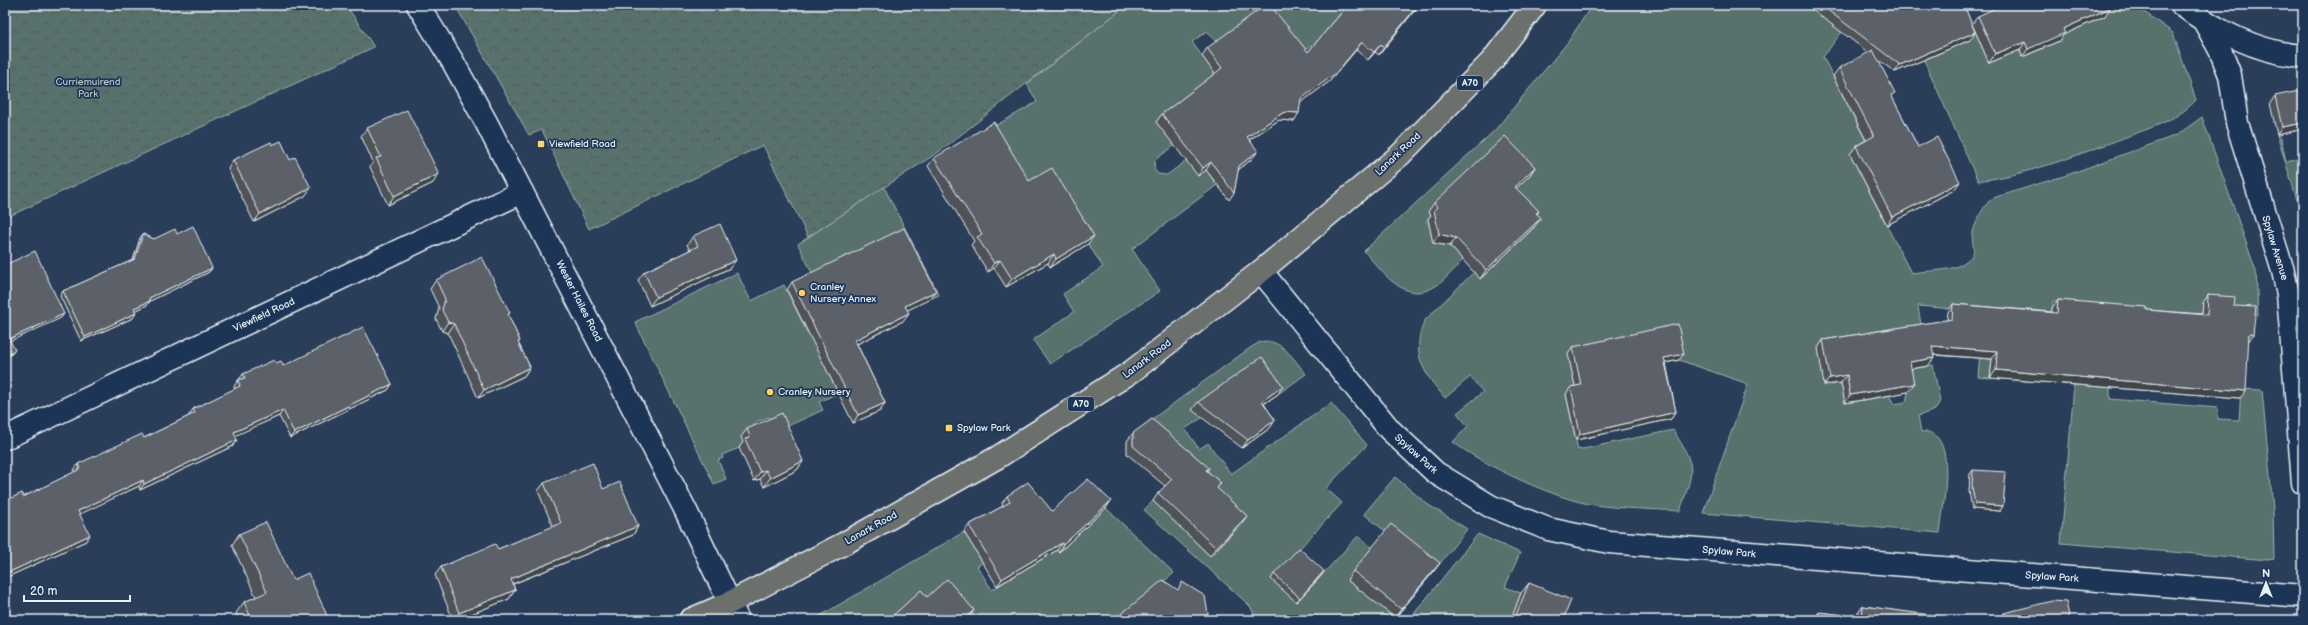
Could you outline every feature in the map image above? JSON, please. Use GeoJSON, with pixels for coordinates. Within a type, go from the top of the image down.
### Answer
{"type":"FeatureCollection","features":[{"type":"Feature","properties":{"kind":"main road","name":"Lanark Road"},"geometry":{"type":"LineString","coordinates":[[690,620],[733,611],[845,543],[998,457],[1131,372],[1261,271],[1400,155],[1491,62],[1535,5]]}},
{"type":"Feature","properties":{"kind":"street","name":"Wester Hailes Road"},"geometry":{"type":"LineString","coordinates":[[418,5],[453,62],[522,192],[686,512],[733,611]]}},
{"type":"Feature","properties":{"kind":"street"},"geometry":{"type":"LineString","coordinates":[[2182,5],[2205,23],[2247,43],[2303,56]]}},
{"type":"Feature","properties":{"kind":"street","name":"Spylaw Avenue"},"geometry":{"type":"LineString","coordinates":[[2205,23],[2220,50],[2230,74],[2238,123],[2284,271],[2288,294],[2303,483]]}},
{"type":"Feature","properties":{"kind":"street","name":"Viewfield Road"},"geometry":{"type":"LineString","coordinates":[[5,438],[522,192]]}},
{"type":"Feature","properties":{"kind":"street","name":"Spylaw Park"},"geometry":{"type":"LineString","coordinates":[[1261,271],[1390,430],[1436,473],[1490,506],[1548,529],[1609,542],[1896,566],[2303,596]]}},
{"type":"Feature","properties":{"kind":"green space","name":"Curriemuirend Park"},"geometry":{"type":"Polygon","coordinates":[[[5,5],[346,5],[374,47],[5,218],[5,5]]]}},
{"type":"Feature","properties":{"kind":"green space"},"geometry":{"type":"Polygon","coordinates":[[[455,5],[1127,5],[940,151],[808,237],[763,145],[589,229],[542,130],[529,135],[455,5]]]}},
{"type":"Feature","properties":{"kind":"green space"},"geometry":{"type":"Polygon","coordinates":[[[1127,5],[1350,5],[1314,47],[1312,45],[1298,55],[1235,66],[1207,31],[1192,42],[1240,109],[1175,145],[1155,160],[1154,169],[1158,174],[1167,175],[1186,161],[1206,170],[1217,185],[1132,249],[1160,291],[1050,364],[1033,340],[1074,312],[1063,294],[1103,267],[1088,244],[1024,190],[988,130],[1037,102],[1027,84],[1127,5]]]}},
{"type":"Feature","properties":{"kind":"green space"},"geometry":{"type":"Polygon","coordinates":[[[1592,5],[1862,5],[1823,57],[1868,145],[1850,154],[1911,273],[1956,267],[1967,260],[1973,253],[1974,249],[1972,237],[1976,223],[1984,208],[1993,198],[2067,175],[2177,135],[2202,117],[2256,271],[2258,316],[2229,314],[2203,303],[2201,322],[2110,385],[2110,399],[2218,408],[2218,419],[2239,420],[2241,389],[2262,390],[2273,509],[2274,559],[2269,560],[2061,543],[2074,385],[2062,384],[2069,303],[2053,301],[2051,321],[1996,316],[1990,378],[1978,377],[1983,317],[1966,310],[1918,306],[1922,331],[1893,335],[1891,329],[1871,332],[1824,385],[1841,383],[1845,402],[1889,395],[1894,404],[1906,402],[1908,393],[1904,370],[1933,365],[1940,401],[1935,410],[1918,416],[1921,432],[1933,434],[1941,442],[1945,456],[1945,490],[1940,533],[1703,513],[1748,384],[1679,360],[1642,337],[1569,354],[1576,391],[1566,394],[1578,450],[1673,430],[1686,453],[1691,469],[1688,486],[1680,511],[1627,508],[1579,502],[1541,489],[1501,471],[1482,461],[1453,442],[1468,426],[1457,413],[1483,392],[1470,377],[1445,398],[1437,389],[1425,371],[1419,353],[1421,332],[1425,320],[1474,272],[1481,278],[1535,227],[1431,215],[1426,221],[1463,260],[1442,282],[1423,291],[1413,292],[1403,289],[1394,283],[1364,251],[1495,130],[1568,42],[1592,5]]]}},
{"type":"Feature","properties":{"kind":"green space"},"geometry":{"type":"Polygon","coordinates":[[[2100,5],[2135,5],[2173,33],[2196,100],[2179,114],[2160,124],[2084,153],[2032,170],[1978,181],[1924,60],[1944,51],[1931,20],[1964,6],[1989,63],[2019,50],[2023,57],[2059,41],[2057,37],[2100,5]]]}},
{"type":"Feature","properties":{"kind":"green space"},"geometry":{"type":"Polygon","coordinates":[[[2280,134],[2286,161],[2303,157],[2303,219],[2277,135],[2280,134]]]}},
{"type":"Feature","properties":{"kind":"green space"},"geometry":{"type":"Polygon","coordinates":[[[884,187],[939,295],[930,299],[902,242],[849,348],[838,393],[819,402],[823,410],[779,430],[771,424],[769,417],[754,423],[757,431],[744,446],[722,455],[723,458],[718,460],[726,479],[714,484],[635,322],[737,273],[751,301],[784,285],[808,334],[835,320],[798,244],[884,187]]]}},
{"type":"Feature","properties":{"kind":"green space"},"geometry":{"type":"Polygon","coordinates":[[[1267,341],[1279,345],[1285,349],[1306,374],[1278,394],[1257,365],[1203,417],[1185,429],[1199,449],[1208,443],[1231,474],[1331,403],[1367,445],[1326,488],[1342,503],[1271,579],[1297,602],[1358,536],[1373,548],[1347,580],[1398,620],[1257,620],[1250,606],[1144,510],[1153,501],[1210,556],[1170,442],[1148,422],[1250,348],[1260,342],[1267,341]]]}},
{"type":"Feature","properties":{"kind":"green space"},"geometry":{"type":"Polygon","coordinates":[[[1395,477],[1427,504],[1467,529],[1434,571],[1364,514],[1395,477]]]}},
{"type":"Feature","properties":{"kind":"green space"},"geometry":{"type":"Polygon","coordinates":[[[1106,508],[1174,573],[1118,620],[966,620],[922,605],[891,620],[813,620],[964,532],[983,563],[977,566],[992,590],[1038,561],[1031,522],[1059,551],[1106,508]]]}},
{"type":"Feature","properties":{"kind":"green space"},"geometry":{"type":"Polygon","coordinates":[[[1478,534],[1520,553],[1505,587],[1521,593],[1511,620],[1409,620],[1478,534]]]}},
{"type":"Feature","properties":{"kind":"building"},"geometry":{"type":"Polygon","coordinates":[[[1265,5],[1270,5],[1308,52],[1348,5],[1418,5],[1384,47],[1381,44],[1374,52],[1362,42],[1336,73],[1301,99],[1299,113],[1284,112],[1247,137],[1258,151],[1239,166],[1234,193],[1211,162],[1203,168],[1162,114],[1222,68],[1207,48],[1265,5]]]}},
{"type":"Feature","properties":{"kind":"building"},"geometry":{"type":"Polygon","coordinates":[[[1821,5],[1964,5],[1975,32],[1900,65],[1821,5]]]}},
{"type":"Feature","properties":{"kind":"building"},"geometry":{"type":"Polygon","coordinates":[[[2002,5],[2109,5],[2110,8],[2063,29],[2065,33],[2028,49],[2025,42],[1995,54],[1978,16],[2002,5]]]}},
{"type":"Feature","properties":{"kind":"building"},"geometry":{"type":"Polygon","coordinates":[[[1873,50],[1895,93],[1891,95],[1918,147],[1937,137],[1960,182],[1892,217],[1856,146],[1874,136],[1839,68],[1873,50]]]}},
{"type":"Feature","properties":{"kind":"building"},"geometry":{"type":"Polygon","coordinates":[[[2303,90],[2303,123],[2282,127],[2275,96],[2303,90]]]}},
{"type":"Feature","properties":{"kind":"building"},"geometry":{"type":"Polygon","coordinates":[[[407,110],[439,174],[394,196],[376,158],[381,157],[367,128],[407,110]]]}},
{"type":"Feature","properties":{"kind":"building"},"geometry":{"type":"Polygon","coordinates":[[[994,122],[1029,181],[1052,168],[1094,236],[1056,259],[1054,254],[1012,279],[1000,260],[994,263],[977,237],[982,234],[934,158],[994,122]]]}},
{"type":"Feature","properties":{"kind":"building"},"geometry":{"type":"Polygon","coordinates":[[[1505,136],[1535,167],[1515,187],[1539,211],[1536,213],[1541,218],[1486,270],[1456,238],[1439,234],[1434,210],[1437,207],[1434,203],[1505,136]]]}},
{"type":"Feature","properties":{"kind":"building"},"geometry":{"type":"Polygon","coordinates":[[[281,141],[290,160],[295,157],[311,188],[260,214],[233,160],[271,142],[272,145],[281,141]]]}},
{"type":"Feature","properties":{"kind":"building"},"geometry":{"type":"Polygon","coordinates":[[[720,224],[736,260],[656,297],[644,272],[698,246],[693,236],[720,224]]]}},
{"type":"Feature","properties":{"kind":"building"},"geometry":{"type":"Polygon","coordinates":[[[193,226],[212,268],[149,298],[150,301],[134,308],[136,313],[85,337],[63,291],[135,259],[143,234],[154,239],[175,229],[177,234],[193,226]]]}},
{"type":"Feature","properties":{"kind":"building"},"geometry":{"type":"Polygon","coordinates":[[[904,228],[936,291],[905,306],[909,313],[855,340],[885,403],[858,415],[792,282],[904,228]]]}},
{"type":"Feature","properties":{"kind":"building"},"geometry":{"type":"Polygon","coordinates":[[[35,251],[64,314],[9,339],[15,350],[5,355],[5,265],[35,251]]]}},
{"type":"Feature","properties":{"kind":"building"},"geometry":{"type":"Polygon","coordinates":[[[482,257],[510,313],[508,314],[520,341],[518,342],[530,367],[484,390],[454,324],[448,322],[442,310],[445,299],[436,280],[482,257]]]}},
{"type":"Feature","properties":{"kind":"building"},"geometry":{"type":"Polygon","coordinates":[[[2208,295],[2235,297],[2234,306],[2256,307],[2253,335],[2249,334],[2246,391],[1996,370],[1997,351],[1932,346],[1934,358],[1910,362],[1914,384],[1850,395],[1847,375],[1830,378],[1823,340],[1952,319],[1953,304],[2057,313],[2058,300],[2147,307],[2147,310],[2207,315],[2208,295]]]}},
{"type":"Feature","properties":{"kind":"building"},"geometry":{"type":"Polygon","coordinates":[[[1678,324],[1684,354],[1664,358],[1676,412],[1580,434],[1571,387],[1581,385],[1573,347],[1678,324]]]}},
{"type":"Feature","properties":{"kind":"building"},"geometry":{"type":"Polygon","coordinates":[[[363,327],[392,384],[294,433],[283,410],[234,432],[237,440],[144,484],[143,480],[78,511],[90,535],[5,574],[5,501],[22,493],[23,497],[80,469],[78,464],[142,434],[144,438],[195,413],[193,409],[240,386],[238,380],[245,378],[243,374],[274,360],[276,363],[281,361],[283,366],[363,327]]]}},
{"type":"Feature","properties":{"kind":"building"},"geometry":{"type":"Polygon","coordinates":[[[1262,357],[1283,386],[1262,401],[1275,420],[1248,440],[1198,402],[1262,357]]]}},
{"type":"Feature","properties":{"kind":"building"},"geometry":{"type":"Polygon","coordinates":[[[782,413],[803,461],[770,478],[766,470],[760,472],[745,439],[750,437],[747,429],[782,413]]]}},
{"type":"Feature","properties":{"kind":"building"},"geometry":{"type":"Polygon","coordinates":[[[1152,419],[1209,468],[1206,470],[1221,483],[1217,488],[1247,516],[1216,548],[1158,493],[1172,479],[1133,446],[1133,433],[1152,419]]]}},
{"type":"Feature","properties":{"kind":"building"},"geometry":{"type":"Polygon","coordinates":[[[593,463],[603,489],[620,482],[638,526],[511,579],[515,590],[459,613],[441,567],[495,544],[498,549],[561,523],[544,483],[593,463]]]}},
{"type":"Feature","properties":{"kind":"building"},"geometry":{"type":"Polygon","coordinates":[[[1973,470],[2006,472],[2003,506],[1975,504],[1972,487],[1973,470]]]}},
{"type":"Feature","properties":{"kind":"building"},"geometry":{"type":"Polygon","coordinates":[[[1088,479],[1111,501],[1063,545],[1062,543],[1002,579],[969,525],[1010,502],[1007,496],[1028,482],[1052,511],[1088,479]]]}},
{"type":"Feature","properties":{"kind":"building"},"geometry":{"type":"Polygon","coordinates":[[[266,522],[293,580],[308,573],[329,620],[252,620],[244,602],[267,592],[239,534],[266,522]]]}},
{"type":"Feature","properties":{"kind":"building"},"geometry":{"type":"Polygon","coordinates":[[[1391,524],[1440,563],[1401,609],[1353,571],[1391,524]]]}},
{"type":"Feature","properties":{"kind":"building"},"geometry":{"type":"Polygon","coordinates":[[[1299,548],[1324,571],[1300,598],[1274,574],[1299,548]]]}},
{"type":"Feature","properties":{"kind":"building"},"geometry":{"type":"Polygon","coordinates":[[[947,579],[974,610],[963,620],[888,620],[921,590],[927,597],[947,579]]]}},
{"type":"Feature","properties":{"kind":"building"},"geometry":{"type":"Polygon","coordinates":[[[1163,580],[1178,590],[1182,582],[1205,596],[1209,620],[1115,619],[1163,580]]]}},
{"type":"Feature","properties":{"kind":"building"},"geometry":{"type":"Polygon","coordinates":[[[1529,583],[1571,600],[1563,620],[1514,620],[1529,583]]]}},
{"type":"Feature","properties":{"kind":"building"},"geometry":{"type":"Polygon","coordinates":[[[2052,601],[2066,602],[2070,620],[2005,620],[2004,613],[2052,601]]]}},
{"type":"Feature","properties":{"kind":"building"},"geometry":{"type":"Polygon","coordinates":[[[1863,606],[1961,620],[1818,620],[1819,612],[1862,617],[1863,606]]]}},
{"type":"Feature","properties":{"kind":"place","name":"Viewfield Road"},"geometry":{"type":"Point","coordinates":[541,144]}},
{"type":"Feature","properties":{"kind":"place","name":"Cranley Nursery Annex"},"geometry":{"type":"Point","coordinates":[802,293]}},
{"type":"Feature","properties":{"kind":"place","name":"Cranley Nursery"},"geometry":{"type":"Point","coordinates":[770,392]}},
{"type":"Feature","properties":{"kind":"place","name":"Spylaw Park"},"geometry":{"type":"Point","coordinates":[949,428]}}]}
